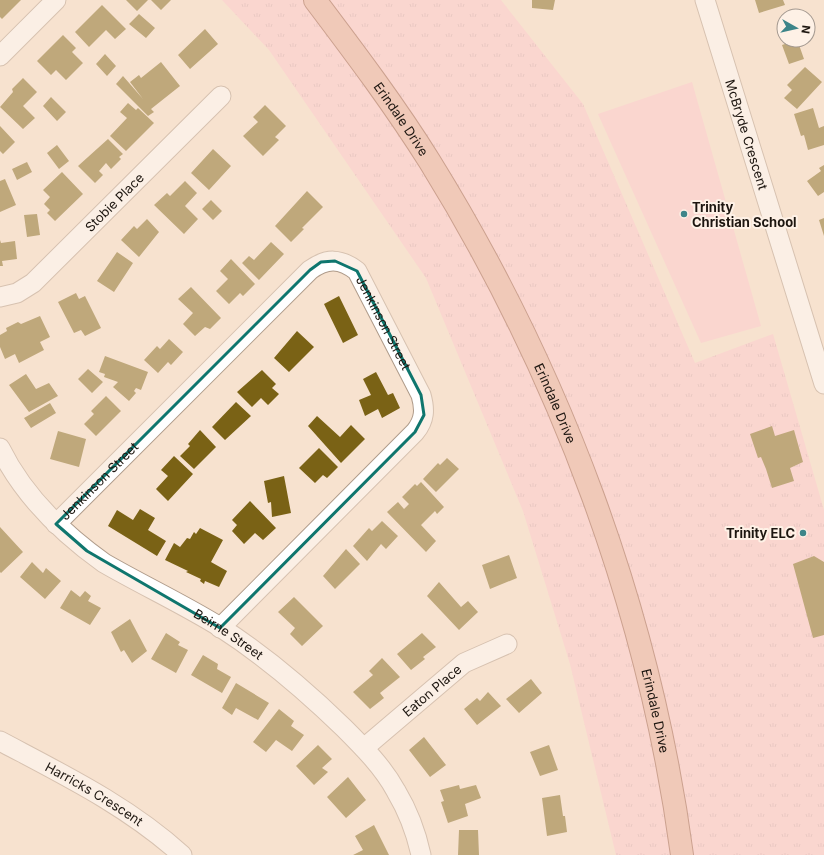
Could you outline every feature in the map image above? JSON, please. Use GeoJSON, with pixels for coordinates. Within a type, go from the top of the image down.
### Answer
{"type":"FeatureCollection","features":[{"type":"Feature","properties":{"kind":"main road","name":"Erindale Drive"},"geometry":{"type":"LineString","coordinates":[[315,0],[371,75],[429,161],[484,253],[520,323],[553,396],[598,512],[636,632],[655,706],[682,855]]}},
{"type":"Feature","properties":{"kind":"street"},"geometry":{"type":"LineString","coordinates":[[0,56],[56,0]]}},
{"type":"Feature","properties":{"kind":"street","name":"McBryde Crescent"},"geometry":{"type":"LineString","coordinates":[[705,0],[824,384]]}},
{"type":"Feature","properties":{"kind":"street","name":"Stobie Place"},"geometry":{"type":"LineString","coordinates":[[0,297],[17,293],[33,283],[221,96]]}},
{"type":"Feature","properties":{"kind":"street","name":"Jenkinson Street"},"geometry":{"type":"LineString","coordinates":[[56,524],[310,270],[321,262],[335,261],[349,265],[357,271],[421,395],[424,415],[415,432],[220,628]]}},
{"type":"Feature","properties":{"kind":"street","name":"Beirne Street"},"geometry":{"type":"LineString","coordinates":[[0,448],[15,473],[41,508],[56,524],[87,551],[104,563],[220,628],[278,669],[314,699],[364,748],[396,790],[412,822],[421,855]]}},
{"type":"Feature","properties":{"kind":"street","name":"Eaton Place"},"geometry":{"type":"LineString","coordinates":[[364,748],[464,663],[508,644]]}},
{"type":"Feature","properties":{"kind":"street","name":"Harricks Crescent"},"geometry":{"type":"LineString","coordinates":[[0,741],[98,793],[142,821],[182,855]]}},
{"type":"Feature","properties":{"kind":"highlighted area"},"geometry":{"type":"Polygon","coordinates":[[[335,261],[357,271],[421,395],[424,415],[415,432],[220,628],[87,551],[56,524],[310,270],[321,262],[335,261]]]}},
{"type":"Feature","properties":{"kind":"green space"},"geometry":{"type":"Polygon","coordinates":[[[222,0],[501,0],[583,104],[695,363],[773,334],[824,510],[824,561],[821,560],[824,562],[824,855],[616,855],[570,664],[523,511],[426,278],[269,50],[222,0]]]}},
{"type":"Feature","properties":{"kind":"green space"},"geometry":{"type":"Polygon","coordinates":[[[692,82],[761,326],[701,343],[598,114],[692,82]]]}},
{"type":"Feature","properties":{"kind":"building"},"geometry":{"type":"Polygon","coordinates":[[[0,0],[21,0],[2,19],[0,17],[0,0]]]}},
{"type":"Feature","properties":{"kind":"building"},"geometry":{"type":"Polygon","coordinates":[[[126,0],[148,0],[137,11],[126,0]]]}},
{"type":"Feature","properties":{"kind":"building"},"geometry":{"type":"Polygon","coordinates":[[[151,0],[171,0],[161,10],[151,0]]]}},
{"type":"Feature","properties":{"kind":"building"},"geometry":{"type":"Polygon","coordinates":[[[532,0],[555,0],[553,10],[532,8],[532,0]]]}},
{"type":"Feature","properties":{"kind":"building"},"geometry":{"type":"Polygon","coordinates":[[[755,0],[783,0],[785,5],[759,13],[755,0]]]}},
{"type":"Feature","properties":{"kind":"building"},"geometry":{"type":"Polygon","coordinates":[[[102,5],[126,29],[115,39],[106,30],[89,47],[75,32],[102,5]]]}},
{"type":"Feature","properties":{"kind":"building"},"geometry":{"type":"Polygon","coordinates":[[[139,14],[155,28],[146,38],[129,24],[139,14]]]}},
{"type":"Feature","properties":{"kind":"building"},"geometry":{"type":"Polygon","coordinates":[[[205,29],[218,44],[190,69],[178,55],[205,29]]]}},
{"type":"Feature","properties":{"kind":"building"},"geometry":{"type":"Polygon","coordinates":[[[63,35],[76,48],[72,52],[83,63],[66,80],[56,70],[51,75],[37,61],[63,35]]]}},
{"type":"Feature","properties":{"kind":"building"},"geometry":{"type":"Polygon","coordinates":[[[783,48],[800,48],[804,59],[789,64],[783,48]]]}},
{"type":"Feature","properties":{"kind":"building"},"geometry":{"type":"Polygon","coordinates":[[[105,54],[116,66],[107,76],[96,64],[105,54]]]}},
{"type":"Feature","properties":{"kind":"building"},"geometry":{"type":"Polygon","coordinates":[[[161,62],[180,86],[151,109],[154,112],[148,116],[116,84],[123,76],[143,99],[130,82],[139,75],[141,78],[161,62]]]}},
{"type":"Feature","properties":{"kind":"building"},"geometry":{"type":"Polygon","coordinates":[[[805,67],[822,82],[797,109],[784,98],[792,90],[787,85],[805,67]]]}},
{"type":"Feature","properties":{"kind":"building"},"geometry":{"type":"Polygon","coordinates":[[[23,78],[37,92],[23,106],[35,118],[23,129],[0,107],[13,92],[12,89],[23,78]]]}},
{"type":"Feature","properties":{"kind":"building"},"geometry":{"type":"Polygon","coordinates":[[[51,97],[66,112],[57,121],[43,106],[51,97]]]}},
{"type":"Feature","properties":{"kind":"building"},"geometry":{"type":"Polygon","coordinates":[[[128,103],[136,110],[138,108],[154,123],[126,151],[110,136],[127,118],[120,112],[128,103]]]}},
{"type":"Feature","properties":{"kind":"building"},"geometry":{"type":"Polygon","coordinates":[[[265,105],[286,126],[275,137],[279,140],[263,156],[243,136],[258,122],[253,117],[265,105]]]}},
{"type":"Feature","properties":{"kind":"building"},"geometry":{"type":"Polygon","coordinates":[[[813,108],[819,128],[824,126],[824,145],[808,150],[804,135],[801,136],[794,114],[813,108]]]}},
{"type":"Feature","properties":{"kind":"building"},"geometry":{"type":"Polygon","coordinates":[[[0,126],[15,142],[3,154],[0,151],[0,126]]]}},
{"type":"Feature","properties":{"kind":"building"},"geometry":{"type":"Polygon","coordinates":[[[108,139],[123,154],[119,157],[121,159],[111,169],[106,163],[99,171],[103,175],[95,183],[78,166],[108,139]]]}},
{"type":"Feature","properties":{"kind":"building"},"geometry":{"type":"Polygon","coordinates":[[[57,145],[69,161],[59,169],[47,153],[57,145]]]}},
{"type":"Feature","properties":{"kind":"building"},"geometry":{"type":"Polygon","coordinates":[[[213,149],[231,166],[209,190],[191,173],[213,149]]]}},
{"type":"Feature","properties":{"kind":"building"},"geometry":{"type":"Polygon","coordinates":[[[27,162],[32,172],[17,180],[12,169],[27,162]]]}},
{"type":"Feature","properties":{"kind":"building"},"geometry":{"type":"Polygon","coordinates":[[[824,165],[824,192],[818,196],[807,181],[821,171],[819,168],[824,165]]]}},
{"type":"Feature","properties":{"kind":"building"},"geometry":{"type":"Polygon","coordinates":[[[62,172],[83,194],[55,221],[47,213],[50,210],[44,204],[50,197],[43,190],[62,172]]]}},
{"type":"Feature","properties":{"kind":"building"},"geometry":{"type":"Polygon","coordinates":[[[5,179],[16,205],[0,212],[0,181],[5,179]]]}},
{"type":"Feature","properties":{"kind":"building"},"geometry":{"type":"Polygon","coordinates":[[[185,181],[197,193],[185,206],[198,219],[184,234],[154,205],[167,193],[170,196],[185,181]]]}},
{"type":"Feature","properties":{"kind":"building"},"geometry":{"type":"Polygon","coordinates":[[[307,191],[323,207],[302,228],[304,229],[291,242],[275,226],[307,191]]]}},
{"type":"Feature","properties":{"kind":"building"},"geometry":{"type":"Polygon","coordinates":[[[211,200],[222,211],[213,220],[202,209],[211,200]]]}},
{"type":"Feature","properties":{"kind":"building"},"geometry":{"type":"Polygon","coordinates":[[[37,214],[40,235],[27,237],[24,215],[37,214]]]}},
{"type":"Feature","properties":{"kind":"building"},"geometry":{"type":"Polygon","coordinates":[[[824,218],[824,236],[819,220],[824,218]]]}},
{"type":"Feature","properties":{"kind":"building"},"geometry":{"type":"Polygon","coordinates":[[[147,219],[159,232],[139,257],[121,240],[134,226],[137,229],[147,219]]]}},
{"type":"Feature","properties":{"kind":"building"},"geometry":{"type":"Polygon","coordinates":[[[0,240],[1,243],[15,241],[17,259],[2,261],[3,266],[0,266],[0,240]]]}},
{"type":"Feature","properties":{"kind":"building"},"geometry":{"type":"Polygon","coordinates":[[[271,242],[284,254],[259,280],[242,263],[249,256],[254,260],[271,242]]]}},
{"type":"Feature","properties":{"kind":"building"},"geometry":{"type":"Polygon","coordinates":[[[117,252],[133,263],[114,292],[97,281],[117,252]]]}},
{"type":"Feature","properties":{"kind":"building"},"geometry":{"type":"Polygon","coordinates":[[[231,259],[255,284],[243,296],[240,293],[229,304],[216,291],[228,279],[220,271],[231,259]]]}},
{"type":"Feature","properties":{"kind":"building"},"geometry":{"type":"Polygon","coordinates":[[[191,287],[221,318],[210,329],[205,327],[195,336],[183,324],[193,313],[178,299],[191,287]]]}},
{"type":"Feature","properties":{"kind":"building"},"geometry":{"type":"Polygon","coordinates":[[[76,293],[79,299],[85,296],[101,328],[85,336],[81,330],[74,333],[58,302],[76,293]]]}},
{"type":"Feature","properties":{"kind":"building"},"geometry":{"type":"Polygon","coordinates":[[[339,296],[358,335],[343,343],[324,304],[339,296]]]}},
{"type":"Feature","properties":{"kind":"building"},"geometry":{"type":"Polygon","coordinates":[[[40,316],[50,337],[40,342],[44,350],[19,363],[15,354],[5,359],[0,347],[0,335],[7,331],[6,328],[18,322],[21,324],[40,316]]]}},
{"type":"Feature","properties":{"kind":"building"},"geometry":{"type":"Polygon","coordinates":[[[297,331],[314,347],[289,372],[274,358],[297,331]]]}},
{"type":"Feature","properties":{"kind":"building"},"geometry":{"type":"Polygon","coordinates":[[[169,339],[183,352],[171,365],[168,362],[158,373],[144,360],[157,346],[160,349],[169,339]]]}},
{"type":"Feature","properties":{"kind":"building"},"geometry":{"type":"Polygon","coordinates":[[[105,356],[148,372],[141,390],[136,388],[134,391],[136,393],[129,401],[113,387],[118,382],[104,377],[105,374],[99,372],[105,356]]]}},
{"type":"Feature","properties":{"kind":"building"},"geometry":{"type":"Polygon","coordinates":[[[88,369],[103,382],[92,393],[78,379],[88,369]]]}},
{"type":"Feature","properties":{"kind":"building"},"geometry":{"type":"Polygon","coordinates":[[[262,370],[276,384],[272,388],[279,394],[268,405],[261,398],[252,407],[237,392],[262,370]]]}},
{"type":"Feature","properties":{"kind":"building"},"geometry":{"type":"Polygon","coordinates":[[[376,372],[388,395],[393,393],[400,408],[382,418],[378,409],[365,416],[359,400],[371,395],[363,379],[376,372]]]}},
{"type":"Feature","properties":{"kind":"building"},"geometry":{"type":"Polygon","coordinates":[[[26,374],[36,389],[49,383],[58,396],[29,412],[9,385],[26,374]]]}},
{"type":"Feature","properties":{"kind":"building"},"geometry":{"type":"Polygon","coordinates":[[[106,396],[121,411],[96,436],[84,424],[94,414],[91,411],[106,396]]]}},
{"type":"Feature","properties":{"kind":"building"},"geometry":{"type":"Polygon","coordinates":[[[236,402],[251,416],[225,440],[212,427],[236,402]]]}},
{"type":"Feature","properties":{"kind":"building"},"geometry":{"type":"Polygon","coordinates":[[[50,403],[56,413],[31,428],[24,418],[50,403]]]}},
{"type":"Feature","properties":{"kind":"building"},"geometry":{"type":"Polygon","coordinates":[[[317,416],[340,437],[351,425],[365,439],[341,463],[308,426],[317,416]]]}},
{"type":"Feature","properties":{"kind":"building","name":"Trinity ELC"},"geometry":{"type":"Polygon","coordinates":[[[772,426],[775,436],[794,430],[803,462],[790,468],[794,481],[772,488],[761,457],[758,458],[750,434],[772,426]]]}},
{"type":"Feature","properties":{"kind":"building"},"geometry":{"type":"Polygon","coordinates":[[[200,430],[216,447],[194,469],[180,456],[190,446],[188,444],[200,430]]]}},
{"type":"Feature","properties":{"kind":"building"},"geometry":{"type":"Polygon","coordinates":[[[58,431],[86,439],[79,467],[50,459],[58,431]]]}},
{"type":"Feature","properties":{"kind":"building"},"geometry":{"type":"Polygon","coordinates":[[[319,448],[338,467],[327,478],[323,475],[315,483],[299,468],[319,448]]]}},
{"type":"Feature","properties":{"kind":"building"},"geometry":{"type":"Polygon","coordinates":[[[174,456],[193,474],[168,501],[156,489],[168,476],[161,470],[174,456]]]}},
{"type":"Feature","properties":{"kind":"building"},"geometry":{"type":"Polygon","coordinates":[[[447,458],[459,469],[436,492],[423,479],[438,463],[440,465],[447,458]]]}},
{"type":"Feature","properties":{"kind":"building"},"geometry":{"type":"Polygon","coordinates":[[[284,476],[291,513],[272,517],[271,502],[268,503],[264,481],[284,476]]]}},
{"type":"Feature","properties":{"kind":"building"},"geometry":{"type":"Polygon","coordinates":[[[421,482],[444,507],[437,514],[435,511],[421,525],[436,541],[426,552],[387,512],[398,502],[404,509],[409,504],[402,497],[415,484],[417,486],[421,482]]]}},
{"type":"Feature","properties":{"kind":"building"},"geometry":{"type":"Polygon","coordinates":[[[250,501],[276,528],[263,540],[255,533],[244,544],[232,531],[237,525],[232,520],[250,501]]]}},
{"type":"Feature","properties":{"kind":"building"},"geometry":{"type":"Polygon","coordinates":[[[140,509],[155,518],[148,530],[166,541],[157,556],[108,526],[117,510],[133,520],[140,509]]]}},
{"type":"Feature","properties":{"kind":"building"},"geometry":{"type":"Polygon","coordinates":[[[382,521],[398,536],[386,549],[381,544],[367,561],[353,546],[369,528],[372,531],[382,521]]]}},
{"type":"Feature","properties":{"kind":"building"},"geometry":{"type":"Polygon","coordinates":[[[0,527],[23,552],[1,573],[0,572],[0,527]]]}},
{"type":"Feature","properties":{"kind":"building"},"geometry":{"type":"Polygon","coordinates":[[[200,528],[223,540],[211,562],[227,571],[219,587],[205,581],[204,584],[200,581],[201,579],[186,572],[188,571],[165,560],[174,543],[180,547],[187,538],[190,539],[194,532],[196,534],[200,528]]]}},
{"type":"Feature","properties":{"kind":"building"},"geometry":{"type":"Polygon","coordinates":[[[346,549],[360,564],[335,589],[323,576],[346,549]]]}},
{"type":"Feature","properties":{"kind":"building"},"geometry":{"type":"Polygon","coordinates":[[[509,555],[517,578],[490,589],[482,565],[509,555]]]}},
{"type":"Feature","properties":{"kind":"building","name":"Trinity ELC"},"geometry":{"type":"Polygon","coordinates":[[[814,556],[824,562],[824,635],[813,638],[793,564],[814,556]]]}},
{"type":"Feature","properties":{"kind":"building"},"geometry":{"type":"Polygon","coordinates":[[[32,562],[43,573],[46,568],[61,581],[45,599],[20,577],[32,562]]]}},
{"type":"Feature","properties":{"kind":"building"},"geometry":{"type":"Polygon","coordinates":[[[439,582],[461,607],[468,601],[478,612],[459,630],[427,596],[439,582]]]}},
{"type":"Feature","properties":{"kind":"building"},"geometry":{"type":"Polygon","coordinates":[[[71,590],[80,597],[85,591],[91,596],[88,601],[101,608],[90,625],[60,608],[71,590]]]}},
{"type":"Feature","properties":{"kind":"building"},"geometry":{"type":"Polygon","coordinates":[[[294,597],[323,626],[302,646],[290,634],[295,628],[278,612],[294,597]]]}},
{"type":"Feature","properties":{"kind":"building"},"geometry":{"type":"Polygon","coordinates":[[[130,619],[147,651],[132,663],[124,650],[121,652],[111,632],[130,619]]]}},
{"type":"Feature","properties":{"kind":"building"},"geometry":{"type":"Polygon","coordinates":[[[166,633],[180,642],[178,645],[188,650],[176,673],[151,659],[166,633]]]}},
{"type":"Feature","properties":{"kind":"building"},"geometry":{"type":"Polygon","coordinates":[[[422,633],[436,647],[423,657],[425,659],[411,670],[397,654],[422,633]]]}},
{"type":"Feature","properties":{"kind":"building"},"geometry":{"type":"Polygon","coordinates":[[[203,655],[218,664],[217,669],[231,677],[222,693],[191,675],[203,655]]]}},
{"type":"Feature","properties":{"kind":"building"},"geometry":{"type":"Polygon","coordinates":[[[382,658],[400,677],[380,693],[384,698],[370,709],[353,692],[373,675],[369,671],[382,658]]]}},
{"type":"Feature","properties":{"kind":"building"},"geometry":{"type":"Polygon","coordinates":[[[531,679],[542,693],[519,713],[506,699],[531,679]]]}},
{"type":"Feature","properties":{"kind":"building"},"geometry":{"type":"Polygon","coordinates":[[[236,683],[269,703],[258,720],[236,708],[232,715],[222,708],[236,683]]]}},
{"type":"Feature","properties":{"kind":"building"},"geometry":{"type":"Polygon","coordinates":[[[488,692],[501,706],[477,725],[464,709],[477,698],[480,701],[488,692]]]}},
{"type":"Feature","properties":{"kind":"building"},"geometry":{"type":"Polygon","coordinates":[[[279,709],[294,721],[291,726],[304,735],[292,751],[276,740],[266,752],[253,742],[279,709]]]}},
{"type":"Feature","properties":{"kind":"building"},"geometry":{"type":"Polygon","coordinates":[[[424,737],[446,765],[430,777],[409,750],[424,737]]]}},
{"type":"Feature","properties":{"kind":"building"},"geometry":{"type":"Polygon","coordinates":[[[318,745],[332,759],[322,768],[328,772],[314,785],[296,766],[318,745]]]}},
{"type":"Feature","properties":{"kind":"building"},"geometry":{"type":"Polygon","coordinates":[[[549,745],[558,770],[540,776],[530,752],[549,745]]]}},
{"type":"Feature","properties":{"kind":"building"},"geometry":{"type":"Polygon","coordinates":[[[348,777],[366,800],[346,818],[327,797],[348,777]]]}},
{"type":"Feature","properties":{"kind":"building"},"geometry":{"type":"Polygon","coordinates":[[[459,785],[460,789],[476,785],[481,798],[465,804],[468,816],[448,823],[441,802],[444,801],[440,790],[459,785]]]}},
{"type":"Feature","properties":{"kind":"building"},"geometry":{"type":"Polygon","coordinates":[[[560,795],[567,832],[547,836],[542,798],[560,795]]]}},
{"type":"Feature","properties":{"kind":"building"},"geometry":{"type":"Polygon","coordinates":[[[374,825],[389,855],[353,855],[363,850],[355,836],[374,825]]]}},
{"type":"Feature","properties":{"kind":"building"},"geometry":{"type":"Polygon","coordinates":[[[459,830],[478,830],[479,855],[458,855],[459,830]]]}},
{"type":"Feature","properties":{"kind":"place","name":"Trinity Christian School"},"geometry":{"type":"Point","coordinates":[684,214]}},
{"type":"Feature","properties":{"kind":"place","name":"Trinity ELC"},"geometry":{"type":"Point","coordinates":[803,533]}}]}
